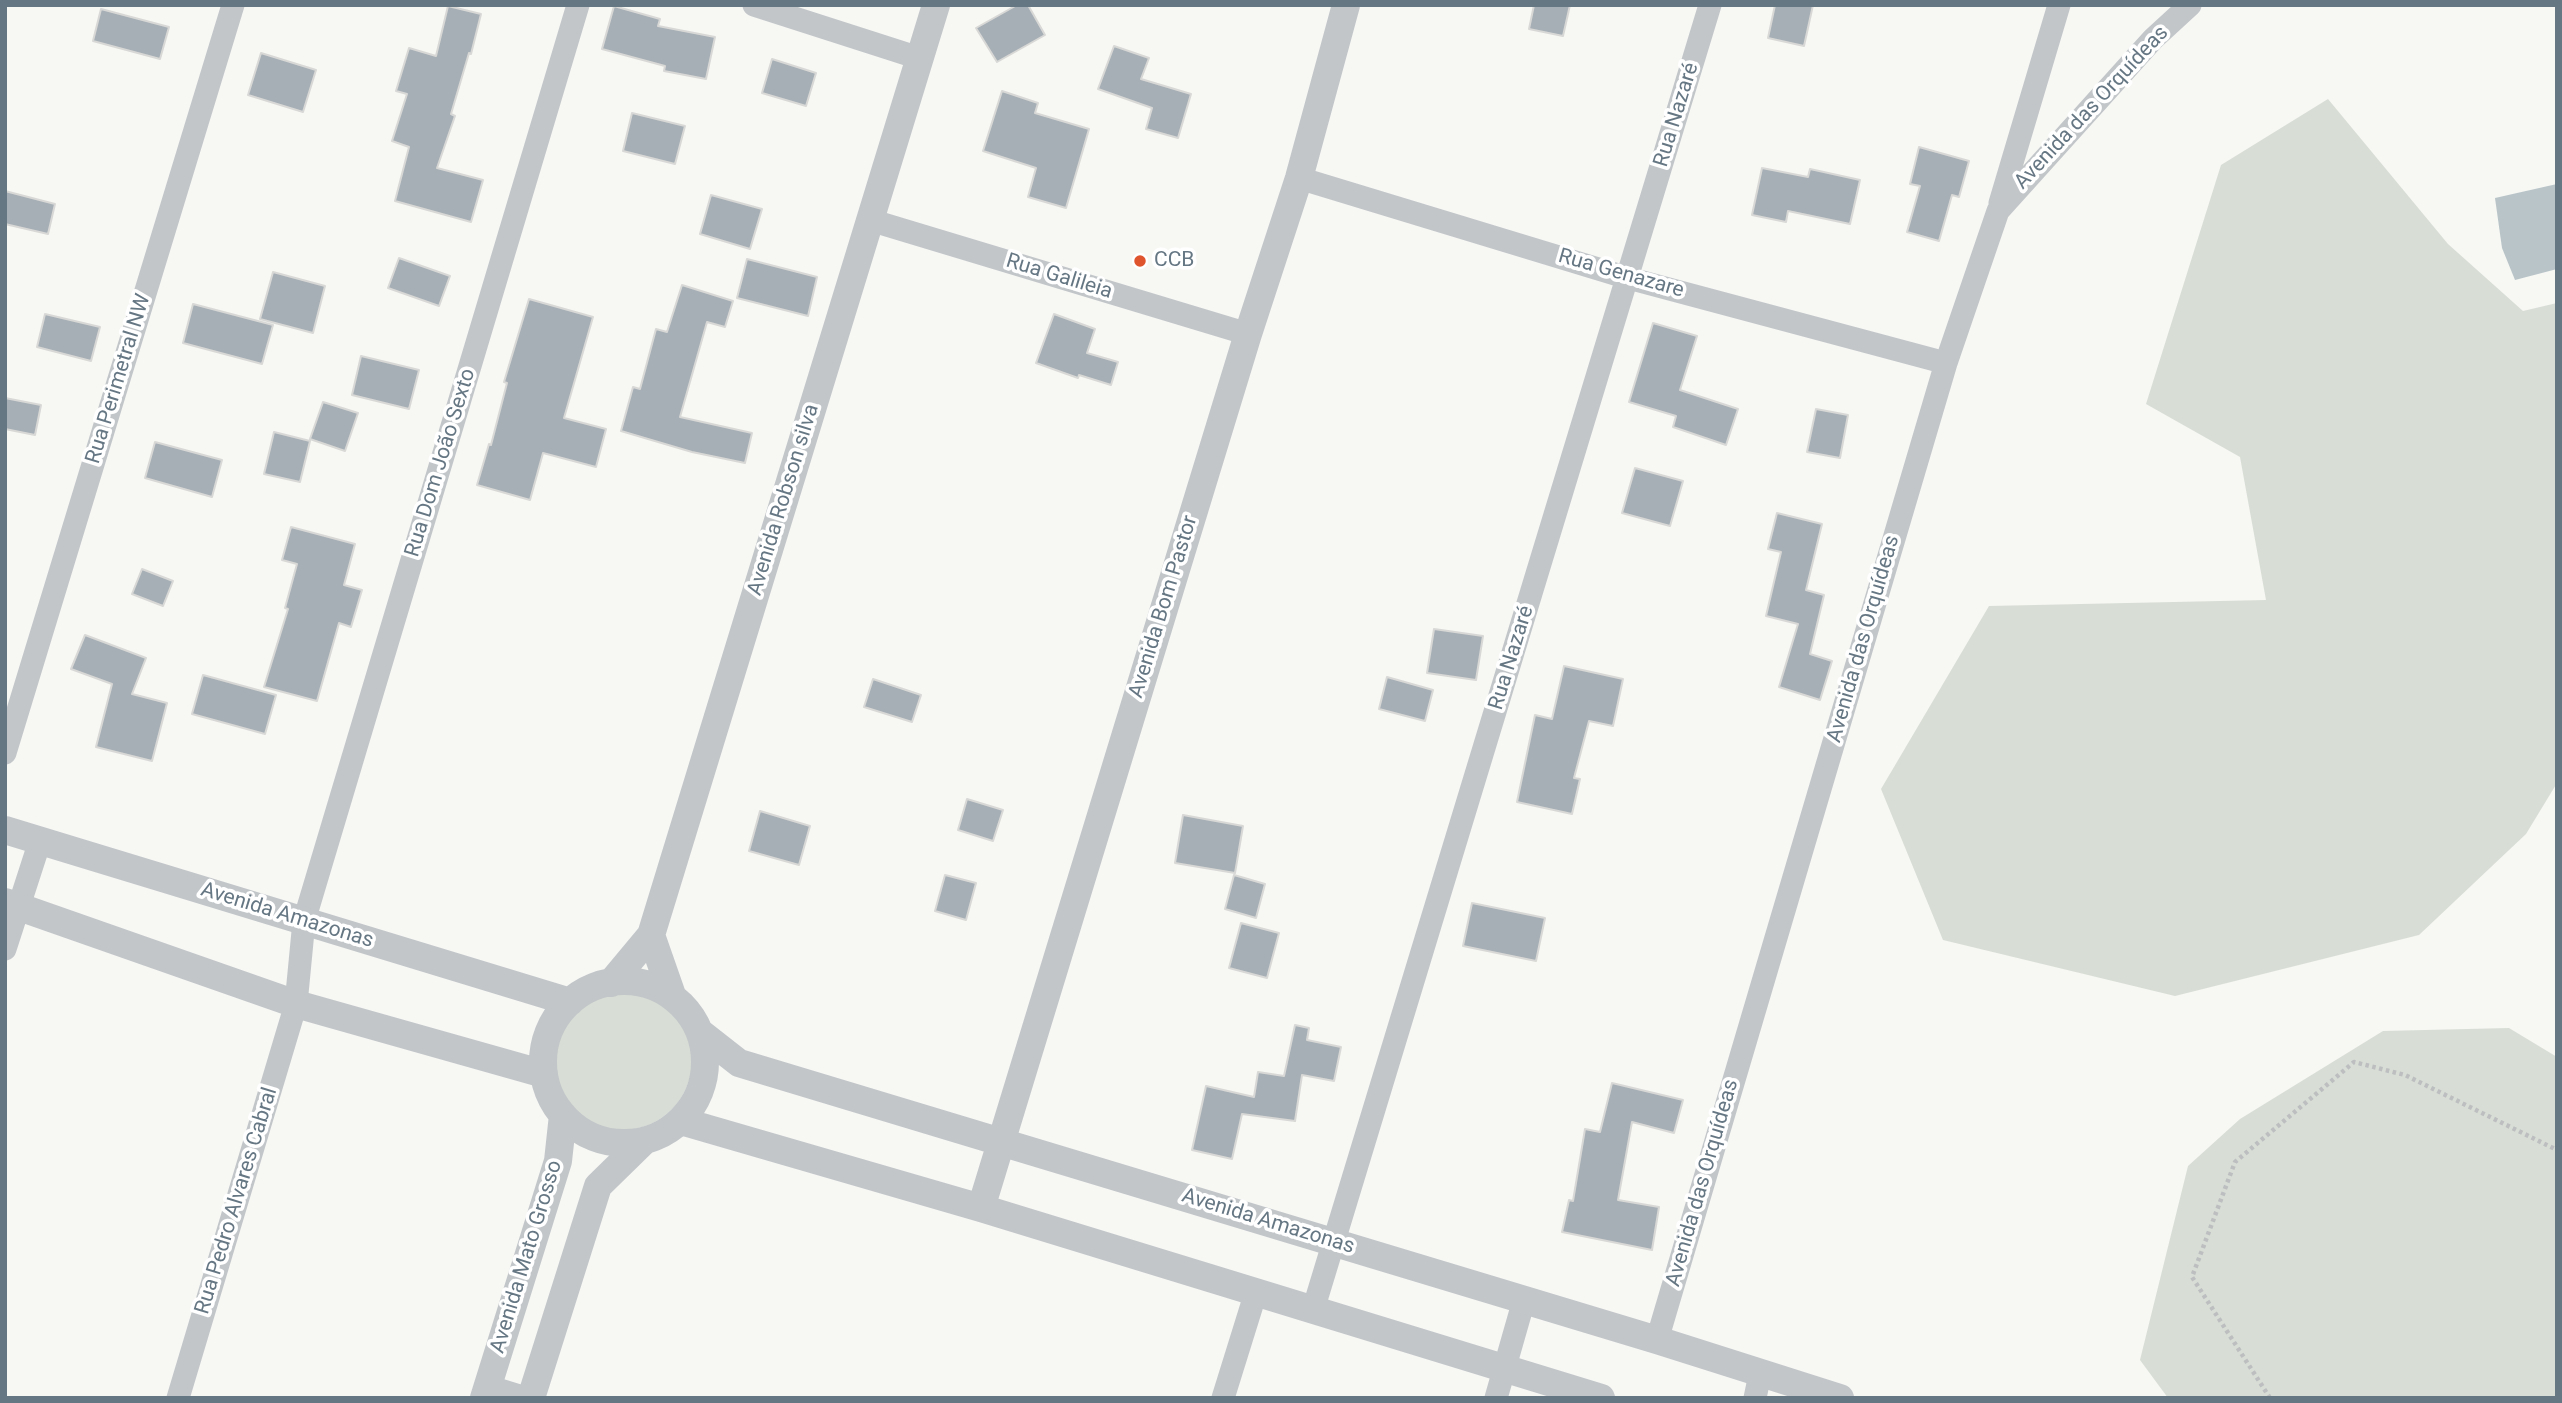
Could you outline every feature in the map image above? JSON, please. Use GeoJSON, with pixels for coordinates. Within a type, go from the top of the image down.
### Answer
{"type":"FeatureCollection","features":[{"type":"Feature","properties":{"kind":"street","name":"Rua Perimetral NW"},"geometry":{"type":"LineString","coordinates":[[5,753],[233,5]]}},
{"type":"Feature","properties":{"kind":"street","name":"Rua Dom João Sexto"},"geometry":{"type":"LineString","coordinates":[[296,1004],[304,922],[578,5]]}},
{"type":"Feature","properties":{"kind":"street"},"geometry":{"type":"LineString","coordinates":[[754,5],[919,58]]}},
{"type":"Feature","properties":{"kind":"street","name":"Avenida Robson silva"},"geometry":{"type":"LineString","coordinates":[[611,983],[651,935],[936,5]]}},
{"type":"Feature","properties":{"kind":"street","name":"Rua Nazaré"},"geometry":{"type":"LineString","coordinates":[[1313,1310],[1710,5]]}},
{"type":"Feature","properties":{"kind":"street"},"geometry":{"type":"LineString","coordinates":[[1998,211],[2060,5]]}},
{"type":"Feature","properties":{"kind":"street","name":"Avenida das Orquídeas"},"geometry":{"type":"LineString","coordinates":[[1657,1340],[1946,363],[1998,211],[2153,39],[2190,5]]}},
{"type":"Feature","properties":{"kind":"street","name":"Avenida Bom Pastor"},"geometry":{"type":"LineString","coordinates":[[981,1208],[1248,334],[1299,178],[1343,6]]}},
{"type":"Feature","properties":{"kind":"street","name":"Rua Genazare"},"geometry":{"type":"LineString","coordinates":[[1299,178],[1628,278],[1946,363]]}},
{"type":"Feature","properties":{"kind":"street","name":"Rua Galileia"},"geometry":{"type":"LineString","coordinates":[[870,220],[1248,334]]}},
{"type":"Feature","properties":{"kind":"street","name":"Avenida Amazonas"},"geometry":{"type":"LineString","coordinates":[[5,830],[570,1002]]}},
{"type":"Feature","properties":{"kind":"street"},"geometry":{"type":"LineString","coordinates":[[5,949],[12,904],[40,841]]}},
{"type":"Feature","properties":{"kind":"street"},"geometry":{"type":"LineString","coordinates":[[12,904],[296,1004],[544,1074]]}},
{"type":"Feature","properties":{"kind":"street"},"geometry":{"type":"LineString","coordinates":[[651,935],[672,995]]}},
{"type":"Feature","properties":{"kind":"street"},"geometry":{"type":"LineString","coordinates":[[621,981],[649,985],[672,995],[690,1013],[702,1034],[704,1082],[695,1103],[681,1121],[663,1134],[643,1142],[600,1140],[579,1130],[563,1115],[550,1096],[544,1074],[544,1048],[553,1023],[570,1002],[594,987],[611,983],[621,981]]}},
{"type":"Feature","properties":{"kind":"street","name":"Rua Pedro Alvares Cabral"},"geometry":{"type":"LineString","coordinates":[[178,1398],[296,1004]]}},
{"type":"Feature","properties":{"kind":"street","name":"Avenida Amazonas"},"geometry":{"type":"LineString","coordinates":[[702,1034],[739,1063],[1657,1340],[1757,1386],[1840,1398]]}},
{"type":"Feature","properties":{"kind":"street","name":"Avenida Mato Grosso"},"geometry":{"type":"LineString","coordinates":[[486,1392],[558,1161],[563,1115]]}},
{"type":"Feature","properties":{"kind":"street"},"geometry":{"type":"LineString","coordinates":[[681,1121],[981,1208],[1601,1398]]}},
{"type":"Feature","properties":{"kind":"street"},"geometry":{"type":"LineString","coordinates":[[531,1398],[598,1186],[643,1142]]}},
{"type":"Feature","properties":{"kind":"street"},"geometry":{"type":"LineString","coordinates":[[1223,1398],[1256,1292]]}},
{"type":"Feature","properties":{"kind":"street"},"geometry":{"type":"LineString","coordinates":[[1496,1398],[1524,1300]]}},
{"type":"Feature","properties":{"kind":"street"},"geometry":{"type":"LineString","coordinates":[[486,1392],[526,1398]]}},
{"type":"Feature","properties":{"kind":"path"},"geometry":{"type":"LineString","coordinates":[[2270,1398],[2192,1277],[2235,1162],[2354,1062],[2405,1075],[2557,1150]]}},
{"type":"Feature","properties":{"kind":"shaded area"},"geometry":{"type":"Polygon","coordinates":[[[2328,99],[2448,244],[2523,311],[2557,303],[2557,783],[2526,834],[2419,935],[2175,996],[1943,940],[1881,789],[1989,606],[2266,600],[2240,457],[2146,404],[2221,165],[2328,99]]]}},
{"type":"Feature","properties":{"kind":"shaded area"},"geometry":{"type":"Polygon","coordinates":[[[2557,184],[2557,269],[2515,280],[2502,248],[2495,198],[2557,184]]]}},
{"type":"Feature","properties":{"kind":"shaded area"},"geometry":{"type":"Polygon","coordinates":[[[622,990],[649,995],[672,1010],[687,1033],[692,1060],[687,1087],[672,1110],[649,1125],[622,1130],[595,1125],[572,1110],[557,1087],[552,1060],[557,1033],[572,1010],[595,995],[622,990]]]}},
{"type":"Feature","properties":{"kind":"shaded area"},"geometry":{"type":"Polygon","coordinates":[[[2509,1028],[2557,1057],[2557,1398],[2168,1398],[2140,1360],[2188,1166],[2240,1119],[2383,1031],[2509,1028]]]}},
{"type":"Feature","properties":{"kind":"building"},"geometry":{"type":"Polygon","coordinates":[[[1017,5],[1028,5],[1045,35],[997,62],[976,28],[1017,5]]]}},
{"type":"Feature","properties":{"kind":"building"},"geometry":{"type":"Polygon","coordinates":[[[1534,5],[1570,5],[1563,36],[1529,29],[1534,5]]]}},
{"type":"Feature","properties":{"kind":"building"},"geometry":{"type":"Polygon","coordinates":[[[1775,5],[1813,5],[1804,46],[1768,38],[1775,5]]]}},
{"type":"Feature","properties":{"kind":"building"},"geometry":{"type":"Polygon","coordinates":[[[448,6],[481,14],[451,114],[455,116],[437,168],[483,180],[471,222],[395,201],[409,147],[392,141],[407,94],[396,91],[409,48],[436,56],[448,6]]]}},
{"type":"Feature","properties":{"kind":"building"},"geometry":{"type":"Polygon","coordinates":[[[614,6],[660,19],[658,26],[715,37],[706,79],[664,71],[665,66],[602,49],[614,6]]]}},
{"type":"Feature","properties":{"kind":"building"},"geometry":{"type":"Polygon","coordinates":[[[101,9],[169,27],[160,59],[93,41],[101,9]]]}},
{"type":"Feature","properties":{"kind":"building"},"geometry":{"type":"Polygon","coordinates":[[[1114,46],[1149,58],[1141,79],[1191,94],[1178,138],[1146,129],[1152,108],[1098,89],[1114,46]]]}},
{"type":"Feature","properties":{"kind":"building"},"geometry":{"type":"Polygon","coordinates":[[[261,53],[316,70],[303,112],[248,95],[261,53]]]}},
{"type":"Feature","properties":{"kind":"building"},"geometry":{"type":"Polygon","coordinates":[[[772,59],[816,73],[806,106],[762,93],[772,59]]]}},
{"type":"Feature","properties":{"kind":"building"},"geometry":{"type":"Polygon","coordinates":[[[1002,91],[1038,103],[1035,113],[1089,129],[1066,208],[1028,197],[1036,168],[983,151],[1002,91]]]}},
{"type":"Feature","properties":{"kind":"building"},"geometry":{"type":"Polygon","coordinates":[[[632,113],[685,126],[675,164],[623,151],[632,113]]]}},
{"type":"Feature","properties":{"kind":"building"},"geometry":{"type":"Polygon","coordinates":[[[1919,147],[1969,161],[1959,197],[1952,195],[1939,241],[1907,232],[1920,186],[1910,184],[1919,147]]]}},
{"type":"Feature","properties":{"kind":"building"},"geometry":{"type":"Polygon","coordinates":[[[1762,168],[1808,177],[1810,169],[1860,180],[1850,224],[1788,211],[1786,222],[1752,215],[1762,168]]]}},
{"type":"Feature","properties":{"kind":"building"},"geometry":{"type":"Polygon","coordinates":[[[5,191],[55,204],[48,234],[5,224],[5,191]]]}},
{"type":"Feature","properties":{"kind":"building"},"geometry":{"type":"Polygon","coordinates":[[[711,195],[762,209],[750,249],[700,234],[711,195]]]}},
{"type":"Feature","properties":{"kind":"building"},"geometry":{"type":"Polygon","coordinates":[[[399,258],[450,276],[439,306],[388,288],[399,258]]]}},
{"type":"Feature","properties":{"kind":"building"},"geometry":{"type":"Polygon","coordinates":[[[747,259],[817,277],[808,316],[737,298],[747,259]]]}},
{"type":"Feature","properties":{"kind":"building"},"geometry":{"type":"Polygon","coordinates":[[[273,272],[325,286],[313,333],[260,319],[273,272]]]}},
{"type":"Feature","properties":{"kind":"building"},"geometry":{"type":"Polygon","coordinates":[[[682,285],[733,301],[725,327],[707,322],[680,417],[752,433],[745,463],[692,452],[621,431],[633,387],[640,389],[656,329],[667,332],[682,285]]]}},
{"type":"Feature","properties":{"kind":"building"},"geometry":{"type":"Polygon","coordinates":[[[529,299],[593,317],[564,418],[606,429],[596,467],[543,453],[530,500],[477,485],[489,444],[491,445],[507,383],[504,382],[529,299]]]}},
{"type":"Feature","properties":{"kind":"building"},"geometry":{"type":"Polygon","coordinates":[[[193,304],[273,325],[262,364],[183,343],[193,304]]]}},
{"type":"Feature","properties":{"kind":"building"},"geometry":{"type":"Polygon","coordinates":[[[45,314],[100,327],[91,361],[37,347],[45,314]]]}},
{"type":"Feature","properties":{"kind":"building"},"geometry":{"type":"Polygon","coordinates":[[[1054,314],[1095,329],[1087,353],[1118,362],[1111,385],[1079,375],[1078,378],[1036,363],[1054,314]]]}},
{"type":"Feature","properties":{"kind":"building"},"geometry":{"type":"Polygon","coordinates":[[[1653,323],[1697,336],[1680,390],[1738,409],[1726,445],[1673,427],[1676,416],[1629,402],[1653,323]]]}},
{"type":"Feature","properties":{"kind":"building"},"geometry":{"type":"Polygon","coordinates":[[[361,356],[419,370],[409,409],[352,395],[361,356]]]}},
{"type":"Feature","properties":{"kind":"building"},"geometry":{"type":"Polygon","coordinates":[[[5,398],[41,405],[35,435],[5,429],[5,398]]]}},
{"type":"Feature","properties":{"kind":"building"},"geometry":{"type":"Polygon","coordinates":[[[323,402],[358,413],[345,451],[310,439],[323,402]]]}},
{"type":"Feature","properties":{"kind":"building"},"geometry":{"type":"Polygon","coordinates":[[[1816,409],[1848,415],[1840,458],[1807,452],[1816,409]]]}},
{"type":"Feature","properties":{"kind":"building"},"geometry":{"type":"Polygon","coordinates":[[[274,432],[310,441],[300,482],[264,474],[274,432]]]}},
{"type":"Feature","properties":{"kind":"building"},"geometry":{"type":"Polygon","coordinates":[[[155,442],[222,460],[212,497],[145,478],[155,442]]]}},
{"type":"Feature","properties":{"kind":"building"},"geometry":{"type":"Polygon","coordinates":[[[1635,468],[1683,481],[1670,526],[1622,513],[1635,468]]]}},
{"type":"Feature","properties":{"kind":"building"},"geometry":{"type":"Polygon","coordinates":[[[1777,513],[1822,524],[1806,590],[1824,595],[1810,654],[1832,661],[1820,700],[1779,687],[1798,624],[1766,616],[1781,552],[1768,549],[1777,513]]]}},
{"type":"Feature","properties":{"kind":"building"},"geometry":{"type":"Polygon","coordinates":[[[291,527],[355,544],[344,585],[362,590],[351,627],[339,623],[317,701],[264,687],[288,609],[285,608],[297,564],[282,560],[291,527]]]}},
{"type":"Feature","properties":{"kind":"building"},"geometry":{"type":"Polygon","coordinates":[[[142,569],[173,581],[163,606],[132,594],[142,569]]]}},
{"type":"Feature","properties":{"kind":"building"},"geometry":{"type":"Polygon","coordinates":[[[1434,629],[1483,636],[1476,680],[1427,673],[1434,629]]]}},
{"type":"Feature","properties":{"kind":"building"},"geometry":{"type":"Polygon","coordinates":[[[85,635],[146,658],[132,694],[167,703],[152,761],[96,747],[112,684],[71,669],[85,635]]]}},
{"type":"Feature","properties":{"kind":"building"},"geometry":{"type":"Polygon","coordinates":[[[1564,666],[1623,679],[1613,726],[1589,721],[1574,778],[1580,779],[1572,814],[1517,802],[1535,715],[1552,719],[1564,666]]]}},
{"type":"Feature","properties":{"kind":"building"},"geometry":{"type":"Polygon","coordinates":[[[203,675],[276,695],[265,734],[192,714],[203,675]]]}},
{"type":"Feature","properties":{"kind":"building"},"geometry":{"type":"Polygon","coordinates":[[[1387,677],[1433,690],[1425,721],[1379,709],[1387,677]]]}},
{"type":"Feature","properties":{"kind":"building"},"geometry":{"type":"Polygon","coordinates":[[[873,679],[921,695],[912,722],[864,707],[873,679]]]}},
{"type":"Feature","properties":{"kind":"building"},"geometry":{"type":"Polygon","coordinates":[[[967,799],[1003,810],[993,841],[958,830],[967,799]]]}},
{"type":"Feature","properties":{"kind":"building"},"geometry":{"type":"Polygon","coordinates":[[[760,811],[810,826],[799,865],[749,851],[760,811]]]}},
{"type":"Feature","properties":{"kind":"building"},"geometry":{"type":"Polygon","coordinates":[[[1183,815],[1243,826],[1235,873],[1175,863],[1183,815]]]}},
{"type":"Feature","properties":{"kind":"building"},"geometry":{"type":"Polygon","coordinates":[[[945,875],[976,883],[966,920],[935,911],[945,875]]]}},
{"type":"Feature","properties":{"kind":"building"},"geometry":{"type":"Polygon","coordinates":[[[1234,875],[1265,884],[1256,918],[1225,909],[1234,875]]]}},
{"type":"Feature","properties":{"kind":"building"},"geometry":{"type":"Polygon","coordinates":[[[1472,903],[1545,918],[1536,961],[1463,946],[1472,903]]]}},
{"type":"Feature","properties":{"kind":"building"},"geometry":{"type":"Polygon","coordinates":[[[1241,923],[1279,933],[1267,978],[1229,968],[1241,923]]]}},
{"type":"Feature","properties":{"kind":"building"},"geometry":{"type":"Polygon","coordinates":[[[1295,1025],[1309,1028],[1307,1040],[1341,1047],[1334,1081],[1302,1075],[1295,1121],[1242,1114],[1232,1159],[1192,1150],[1206,1086],[1254,1097],[1258,1072],[1284,1076],[1295,1025]]]}},
{"type":"Feature","properties":{"kind":"building"},"geometry":{"type":"Polygon","coordinates":[[[1612,1083],[1683,1100],[1674,1133],[1632,1122],[1618,1200],[1659,1207],[1652,1250],[1562,1232],[1569,1200],[1573,1201],[1585,1129],[1600,1132],[1612,1083]]]}},
{"type":"Feature","properties":{"kind":"place","name":"CCB"},"geometry":{"type":"Point","coordinates":[1140,261]}}]}
